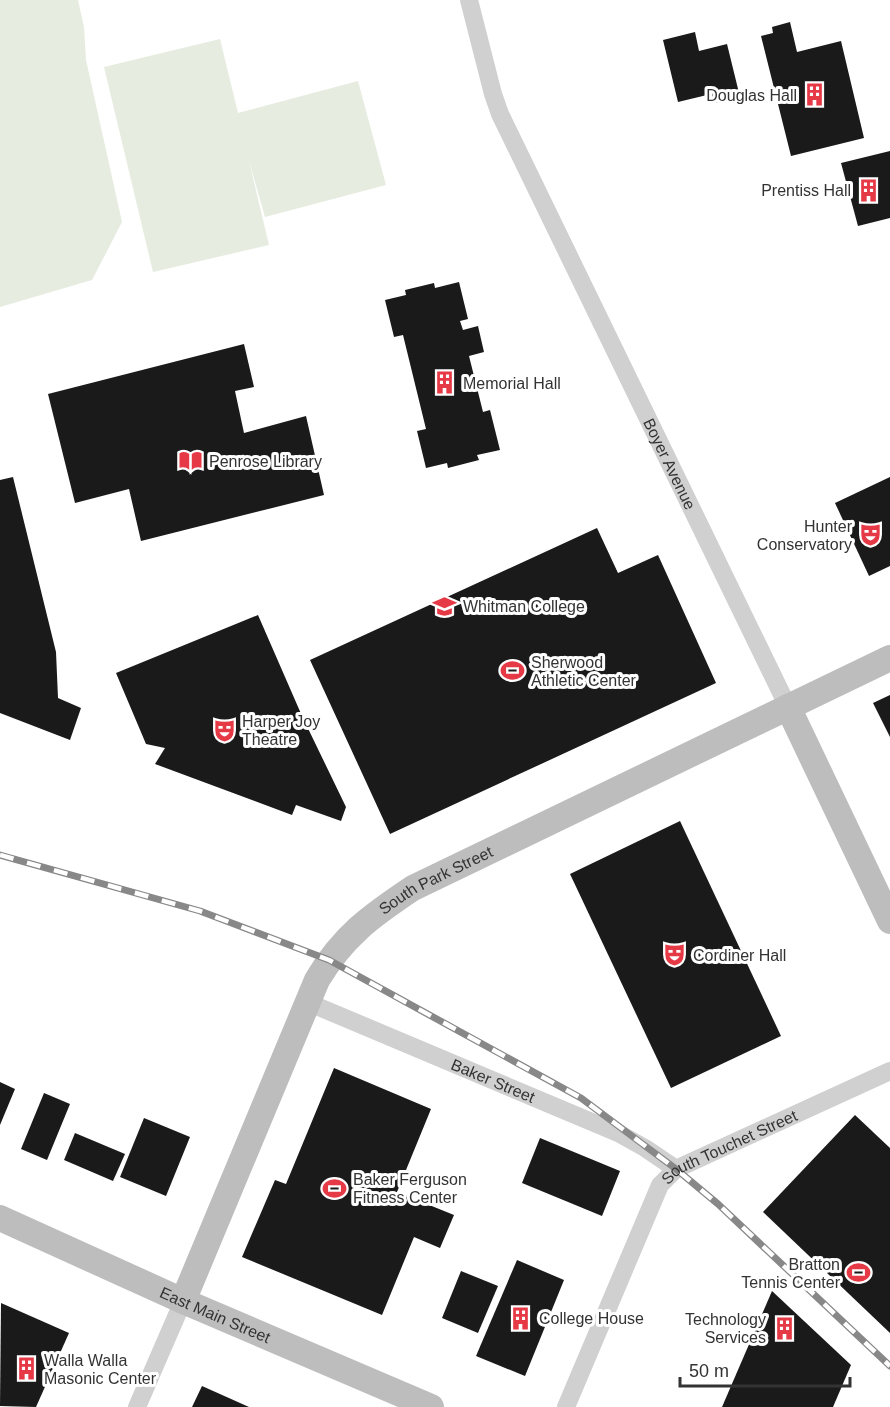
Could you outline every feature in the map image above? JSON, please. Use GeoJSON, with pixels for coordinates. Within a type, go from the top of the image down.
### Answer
{"type":"FeatureCollection","features":[{"type":"Feature","properties":{"kind":"street","name":"Boyer Avenue"},"geometry":{"type":"LineString","coordinates":[[469,0],[500,114],[890,921]]}},
{"type":"Feature","properties":{"kind":"street","name":"South Park Street"},"geometry":{"type":"LineString","coordinates":[[183,1301],[317,980],[343,941],[366,920],[413,888],[890,658]]}},
{"type":"Feature","properties":{"kind":"street","name":"Baker Street"},"geometry":{"type":"LineString","coordinates":[[308,1002],[618,1132],[676,1169]]}},
{"type":"Feature","properties":{"kind":"street","name":"South Touchet Street"},"geometry":{"type":"LineString","coordinates":[[566,1407],[660,1185],[676,1169],[890,1071]]}},
{"type":"Feature","properties":{"kind":"street","name":"East Main Street"},"geometry":{"type":"LineString","coordinates":[[0,1218],[183,1301],[430,1407]]}},
{"type":"Feature","properties":{"kind":"street"},"geometry":{"type":"LineString","coordinates":[[137,1407],[183,1301]]}},
{"type":"Feature","properties":{"kind":"shaded area"},"geometry":{"type":"Polygon","coordinates":[[[0,0],[78,0],[84,27],[86,60],[122,222],[92,280],[0,307],[0,0]]]}},
{"type":"Feature","properties":{"kind":"shaded area"},"geometry":{"type":"Polygon","coordinates":[[[220,39],[238,113],[358,81],[386,185],[265,217],[249,161],[269,245],[153,272],[104,67],[220,39]]]}},
{"type":"Feature","properties":{"kind":"building","name":"Douglas Hall"},"geometry":{"type":"Polygon","coordinates":[[[790,22],[797,52],[841,41],[864,138],[791,156],[761,36],[773,33],[772,27],[790,22]]]}},
{"type":"Feature","properties":{"kind":"building"},"geometry":{"type":"Polygon","coordinates":[[[695,32],[699,51],[727,44],[740,97],[709,104],[707,95],[678,102],[663,40],[695,32]]]}},
{"type":"Feature","properties":{"kind":"building","name":"Prentiss Hall"},"geometry":{"type":"Polygon","coordinates":[[[890,151],[890,218],[858,226],[841,163],[890,151]]]}},
{"type":"Feature","properties":{"kind":"building","name":"Memorial Hall"},"geometry":{"type":"Polygon","coordinates":[[[459,282],[468,319],[460,321],[463,330],[478,326],[484,352],[469,356],[483,412],[490,410],[500,450],[477,455],[479,460],[448,468],[447,463],[426,468],[417,431],[426,429],[403,335],[394,337],[385,300],[406,295],[405,290],[434,283],[435,288],[459,282]]]}},
{"type":"Feature","properties":{"kind":"building","name":"Penrose Library"},"geometry":{"type":"Polygon","coordinates":[[[244,344],[254,387],[235,391],[244,433],[306,416],[324,495],[141,541],[129,489],[75,503],[48,394],[244,344]]]}},
{"type":"Feature","properties":{"kind":"building"},"geometry":{"type":"Polygon","coordinates":[[[13,477],[56,652],[58,698],[81,708],[70,740],[0,713],[0,480],[13,477]]]}},
{"type":"Feature","properties":{"kind":"building","name":"Hunter Conservatory"},"geometry":{"type":"Polygon","coordinates":[[[890,477],[890,566],[869,576],[835,503],[890,477]]]}},
{"type":"Feature","properties":{"kind":"building","name":"Sherwood Athletic Center"},"geometry":{"type":"Polygon","coordinates":[[[597,528],[618,573],[658,555],[716,683],[390,834],[310,660],[597,528]]]}},
{"type":"Feature","properties":{"kind":"building","name":"Harper Joy Theatre"},"geometry":{"type":"Polygon","coordinates":[[[258,615],[302,716],[346,807],[341,821],[296,805],[292,815],[155,764],[165,748],[146,744],[116,673],[258,615]]]}},
{"type":"Feature","properties":{"kind":"building"},"geometry":{"type":"Polygon","coordinates":[[[890,695],[890,737],[873,703],[890,695]]]}},
{"type":"Feature","properties":{"kind":"building","name":"Cordiner Hall"},"geometry":{"type":"Polygon","coordinates":[[[680,821],[781,1036],[671,1088],[570,874],[680,821]]]}},
{"type":"Feature","properties":{"kind":"building","name":"Baker Ferguson Fitness Center"},"geometry":{"type":"Polygon","coordinates":[[[334,1068],[431,1109],[397,1192],[454,1215],[440,1248],[414,1237],[382,1315],[242,1257],[275,1180],[286,1184],[334,1068]]]}},
{"type":"Feature","properties":{"kind":"building"},"geometry":{"type":"Polygon","coordinates":[[[0,1082],[15,1089],[0,1125],[0,1082]]]}},
{"type":"Feature","properties":{"kind":"building"},"geometry":{"type":"Polygon","coordinates":[[[44,1093],[70,1104],[47,1160],[21,1149],[44,1093]]]}},
{"type":"Feature","properties":{"kind":"building","name":"Bratton Tennis Center"},"geometry":{"type":"Polygon","coordinates":[[[855,1115],[890,1148],[890,1333],[763,1212],[855,1115]]]}},
{"type":"Feature","properties":{"kind":"building"},"geometry":{"type":"Polygon","coordinates":[[[144,1118],[190,1137],[166,1196],[120,1177],[144,1118]]]}},
{"type":"Feature","properties":{"kind":"building"},"geometry":{"type":"Polygon","coordinates":[[[75,1133],[125,1154],[113,1181],[64,1160],[75,1133]]]}},
{"type":"Feature","properties":{"kind":"building"},"geometry":{"type":"Polygon","coordinates":[[[540,1138],[620,1171],[602,1216],[522,1183],[540,1138]]]}},
{"type":"Feature","properties":{"kind":"building","name":"College House"},"geometry":{"type":"Polygon","coordinates":[[[517,1260],[564,1280],[525,1376],[476,1356],[517,1260]]]}},
{"type":"Feature","properties":{"kind":"building"},"geometry":{"type":"Polygon","coordinates":[[[461,1271],[498,1286],[478,1333],[442,1318],[461,1271]]]}},
{"type":"Feature","properties":{"kind":"building","name":"Technology Services"},"geometry":{"type":"Polygon","coordinates":[[[772,1291],[851,1365],[833,1407],[722,1407],[772,1291]]]}},
{"type":"Feature","properties":{"kind":"building","name":"Walla Walla Masonic Center"},"geometry":{"type":"Polygon","coordinates":[[[1,1303],[69,1333],[36,1407],[0,1406],[1,1303]]]}},
{"type":"Feature","properties":{"kind":"building"},"geometry":{"type":"Polygon","coordinates":[[[202,1386],[249,1407],[192,1407],[202,1386]]]}},
{"type":"Feature","properties":{"kind":"railway"},"geometry":{"type":"LineString","coordinates":[[0,855],[200,911],[329,960],[581,1098],[676,1169],[718,1204],[890,1366]]}},
{"type":"Feature","properties":{"kind":"place","name":"Douglas Hall"},"geometry":{"type":"Point","coordinates":[815,95]}},
{"type":"Feature","properties":{"kind":"place","name":"Prentiss Hall"},"geometry":{"type":"Point","coordinates":[869,190]}},
{"type":"Feature","properties":{"kind":"place","name":"Memorial Hall"},"geometry":{"type":"Point","coordinates":[445,383]}},
{"type":"Feature","properties":{"kind":"place","name":"Penrose Library"},"geometry":{"type":"Point","coordinates":[191,461]}},
{"type":"Feature","properties":{"kind":"place","name":"Hunter Conservatory"},"geometry":{"type":"Point","coordinates":[870,535]}},
{"type":"Feature","properties":{"kind":"place","name":"Whitman College"},"geometry":{"type":"Point","coordinates":[445,606]}},
{"type":"Feature","properties":{"kind":"place","name":"Sherwood Athletic Center"},"geometry":{"type":"Point","coordinates":[513,671]}},
{"type":"Feature","properties":{"kind":"place","name":"Harper Joy Theatre"},"geometry":{"type":"Point","coordinates":[224,730]}},
{"type":"Feature","properties":{"kind":"place","name":"Cordiner Hall"},"geometry":{"type":"Point","coordinates":[675,955]}},
{"type":"Feature","properties":{"kind":"place","name":"Baker Ferguson Fitness Center"},"geometry":{"type":"Point","coordinates":[335,1188]}},
{"type":"Feature","properties":{"kind":"place","name":"Bratton Tennis Center"},"geometry":{"type":"Point","coordinates":[858,1273]}},
{"type":"Feature","properties":{"kind":"place","name":"College House"},"geometry":{"type":"Point","coordinates":[521,1318]}},
{"type":"Feature","properties":{"kind":"place","name":"Technology Services"},"geometry":{"type":"Point","coordinates":[784,1328]}},
{"type":"Feature","properties":{"kind":"place","name":"Walla Walla Masonic Center"},"geometry":{"type":"Point","coordinates":[26,1369]}}]}
